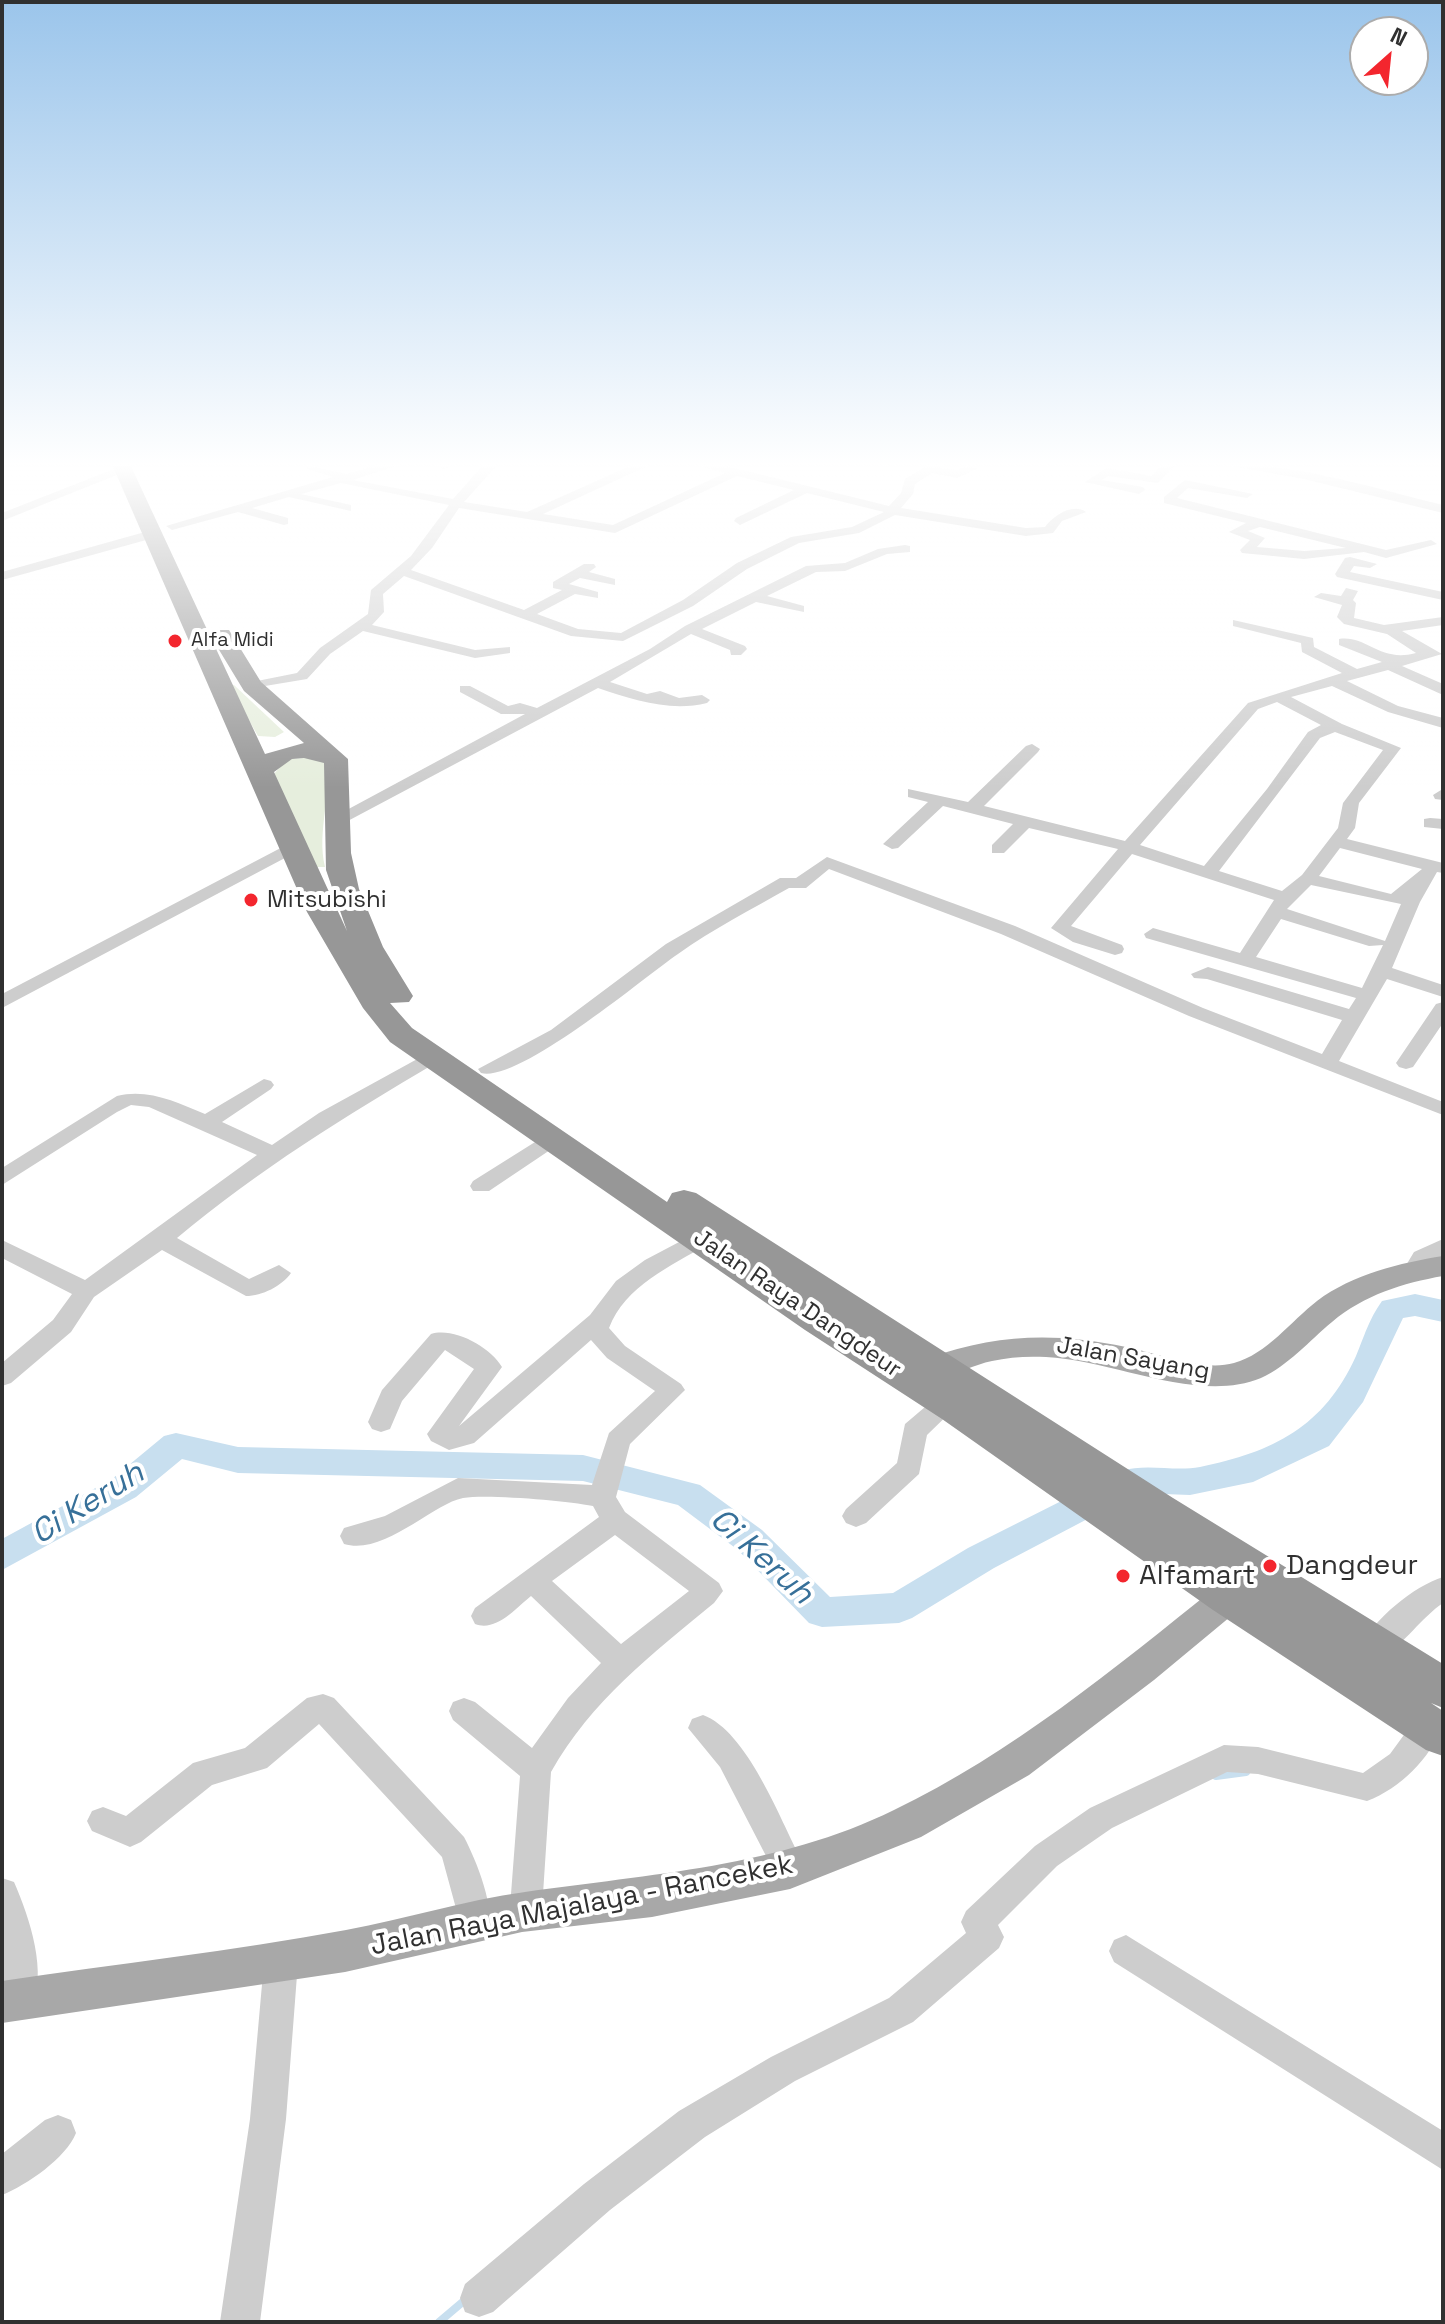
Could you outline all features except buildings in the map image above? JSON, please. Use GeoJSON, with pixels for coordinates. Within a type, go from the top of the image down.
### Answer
{"type":"FeatureCollection","features":[{"type":"Feature","properties":{"kind":"highway","name":"Jalan Raya Dangdeur"},"geometry":{"type":"LineString","coordinates":[[178,570],[242,736],[321,912],[378,1008],[401,1035],[430,1058],[818,1321],[943,1384]]}},
{"type":"Feature","properties":{"kind":"highway"},"geometry":{"type":"LineString","coordinates":[[206,599],[228,649],[252,686],[336,759]]}},
{"type":"Feature","properties":{"kind":"highway"},"geometry":{"type":"LineString","coordinates":[[242,736],[260,744],[286,739],[294,730],[292,721]]}},
{"type":"Feature","properties":{"kind":"highway"},"geometry":{"type":"LineString","coordinates":[[260,774],[267,762],[286,752],[310,750],[336,759]]}},
{"type":"Feature","properties":{"kind":"highway","name":"Jalan Raya Dangdeur"},"geometry":{"type":"LineString","coordinates":[[336,759],[343,888],[385,976],[427,1028],[1142,1518],[1375,1647],[1438,1720]]}},
{"type":"Feature","properties":{"kind":"highway","name":"Jalan Raya Dangdeur"},"geometry":{"type":"LineString","coordinates":[[1142,1518],[1229,1597],[1438,1720]]}},
{"type":"Feature","properties":{"kind":"main road","name":"Jalan Sayang"},"geometry":{"type":"LineString","coordinates":[[943,1384],[1001,1346],[1049,1344],[1083,1347],[1177,1369],[1237,1374],[1264,1363],[1331,1306],[1383,1280],[1429,1269]]}},
{"type":"Feature","properties":{"kind":"main road","name":"Jalan Raya Majalaya - Rancekek"},"geometry":{"type":"LineString","coordinates":[[10,2000],[281,1962],[522,1912],[652,1897],[790,1870],[907,1824],[1015,1763],[1141,1669],[1229,1597]]}},
{"type":"Feature","properties":{"kind":"street"},"geometry":{"type":"LineString","coordinates":[[2,576],[21,570]]}},
{"type":"Feature","properties":{"kind":"street"},"geometry":{"type":"LineString","coordinates":[[582,570],[558,585],[593,595]]}},
{"type":"Feature","properties":{"kind":"street"},"geometry":{"type":"LineString","coordinates":[[584,570],[610,582]]}},
{"type":"Feature","properties":{"kind":"street"},"geometry":{"type":"LineString","coordinates":[[252,686],[302,676],[325,651],[377,612],[376,593],[402,571],[576,633],[598,632],[623,637],[652,624],[737,570]]}},
{"type":"Feature","properties":{"kind":"street"},"geometry":{"type":"LineString","coordinates":[[338,819],[693,632],[756,591],[772,589],[811,570]]}},
{"type":"Feature","properties":{"kind":"street"},"geometry":{"type":"LineString","coordinates":[[1344,570],[1342,574],[1443,596]]}},
{"type":"Feature","properties":{"kind":"street"},"geometry":{"type":"LineString","coordinates":[[440,584],[460,576]]}},
{"type":"Feature","properties":{"kind":"street"},"geometry":{"type":"LineString","coordinates":[[723,578],[740,581]]}},
{"type":"Feature","properties":{"kind":"street"},"geometry":{"type":"LineString","coordinates":[[523,616],[575,589]]}},
{"type":"Feature","properties":{"kind":"street"},"geometry":{"type":"LineString","coordinates":[[756,591],[799,609]]}},
{"type":"Feature","properties":{"kind":"street"},"geometry":{"type":"LineString","coordinates":[[1321,597],[1348,596],[1344,617],[1349,621],[1389,630],[1436,654]]}},
{"type":"Feature","properties":{"kind":"street"},"geometry":{"type":"LineString","coordinates":[[693,632],[736,618]]}},
{"type":"Feature","properties":{"kind":"street"},"geometry":{"type":"LineString","coordinates":[[1389,630],[1443,621]]}},
{"type":"Feature","properties":{"kind":"street"},"geometry":{"type":"LineString","coordinates":[[1238,623],[1308,641],[1307,649],[1355,674]]}},
{"type":"Feature","properties":{"kind":"street"},"geometry":{"type":"LineString","coordinates":[[652,624],[693,632],[739,648],[736,652]]}},
{"type":"Feature","properties":{"kind":"street"},"geometry":{"type":"LineString","coordinates":[[360,626],[475,654],[505,650]]}},
{"type":"Feature","properties":{"kind":"street"},"geometry":{"type":"LineString","coordinates":[[1344,642],[1443,690]]}},
{"type":"Feature","properties":{"kind":"street"},"geometry":{"type":"LineString","coordinates":[[1115,949],[1060,928],[1253,706],[1392,663],[1436,654]]}},
{"type":"Feature","properties":{"kind":"street"},"geometry":{"type":"LineString","coordinates":[[595,682],[646,699],[660,696],[678,703],[702,700]]}},
{"type":"Feature","properties":{"kind":"street"},"geometry":{"type":"LineString","coordinates":[[1336,682],[1393,709],[1443,723]]}},
{"type":"Feature","properties":{"kind":"street"},"geometry":{"type":"LineString","coordinates":[[465,689],[506,711],[520,708],[538,713]]}},
{"type":"Feature","properties":{"kind":"street"},"geometry":{"type":"LineString","coordinates":[[1245,960],[1281,905],[1308,879],[1346,828],[1351,803],[1393,748],[1336,727],[1278,696]]}},
{"type":"Feature","properties":{"kind":"street"},"geometry":{"type":"LineString","coordinates":[[1208,873],[1273,793],[1314,735],[1319,730],[1336,727]]}},
{"type":"Feature","properties":{"kind":"street"},"geometry":{"type":"LineString","coordinates":[[972,808],[1032,749]]}},
{"type":"Feature","properties":{"kind":"street"},"geometry":{"type":"LineString","coordinates":[[914,793],[1129,847],[1208,873],[1376,942]]}},
{"type":"Feature","properties":{"kind":"street"},"geometry":{"type":"LineString","coordinates":[[892,844],[939,800]]}},
{"type":"Feature","properties":{"kind":"street"},"geometry":{"type":"LineString","coordinates":[[998,849],[1025,822]]}},
{"type":"Feature","properties":{"kind":"street"},"geometry":{"type":"LineString","coordinates":[[1335,841],[1434,866]]}},
{"type":"Feature","properties":{"kind":"street"},"geometry":{"type":"LineString","coordinates":[[2,1002],[294,846]]}},
{"type":"Feature","properties":{"kind":"street"},"geometry":{"type":"LineString","coordinates":[[488,1069],[558,1034],[673,948],[786,882],[800,884],[827,862],[1008,930],[1196,1012],[1443,1109]]}},
{"type":"Feature","properties":{"kind":"street"},"geometry":{"type":"LineString","coordinates":[[1308,879],[1395,900],[1434,866]]}},
{"type":"Feature","properties":{"kind":"street"},"geometry":{"type":"LineString","coordinates":[[1328,1062],[1353,1017],[1366,1001],[1408,905],[1434,866]]}},
{"type":"Feature","properties":{"kind":"street"},"geometry":{"type":"LineString","coordinates":[[1153,934],[1360,993]]}},
{"type":"Feature","properties":{"kind":"street"},"geometry":{"type":"LineString","coordinates":[[1381,971],[1443,993]]}},
{"type":"Feature","properties":{"kind":"street"},"geometry":{"type":"LineString","coordinates":[[1201,974],[1208,973],[1353,1017]]}},
{"type":"Feature","properties":{"kind":"street"},"geometry":{"type":"LineString","coordinates":[[1406,1063],[1443,1008]]}},
{"type":"Feature","properties":{"kind":"street"},"geometry":{"type":"LineString","coordinates":[[2,1377],[62,1326],[86,1291],[161,1239],[229,1183],[272,1153],[430,1058]]}},
{"type":"Feature","properties":{"kind":"street"},"geometry":{"type":"LineString","coordinates":[[204,1124],[264,1085]]}},
{"type":"Feature","properties":{"kind":"street"},"geometry":{"type":"LineString","coordinates":[[2,1178],[110,1107],[128,1099],[143,1099],[272,1153]]}},
{"type":"Feature","properties":{"kind":"street"},"geometry":{"type":"LineString","coordinates":[[481,1186],[551,1139]]}},
{"type":"Feature","properties":{"kind":"street"},"geometry":{"type":"LineString","coordinates":[[161,1239],[246,1288],[253,1288],[279,1273]]}},
{"type":"Feature","properties":{"kind":"street"},"geometry":{"type":"LineString","coordinates":[[485,1616],[532,1580],[607,1501],[618,1440],[672,1390],[602,1340],[596,1330],[608,1303],[632,1281],[700,1239]]}},
{"type":"Feature","properties":{"kind":"street"},"geometry":{"type":"LineString","coordinates":[[1429,1269],[1422,1258],[1443,1247]]}},
{"type":"Feature","properties":{"kind":"street"},"geometry":{"type":"LineString","coordinates":[[2,1248],[86,1291]]}},
{"type":"Feature","properties":{"kind":"street"},"geometry":{"type":"LineString","coordinates":[[381,1422],[391,1397],[440,1340],[461,1346],[489,1367],[440,1434],[449,1440],[465,1436],[598,1321]]}},
{"type":"Feature","properties":{"kind":"street"},"geometry":{"type":"LineString","coordinates":[[856,1516],[910,1467],[914,1431],[943,1384]]}},
{"type":"Feature","properties":{"kind":"street"},"geometry":{"type":"LineString","coordinates":[[354,1536],[394,1524],[458,1488],[559,1491],[607,1501],[709,1591],[620,1662],[561,1728],[536,1770],[527,1894],[522,1912]]}},
{"type":"Feature","properties":{"kind":"street"},"geometry":{"type":"LineString","coordinates":[[532,1580],[620,1662]]}},
{"type":"Feature","properties":{"kind":"street"},"geometry":{"type":"LineString","coordinates":[[1375,1647],[1414,1608],[1443,1588]]}},
{"type":"Feature","properties":{"kind":"street"},"geometry":{"type":"LineString","coordinates":[[103,1821],[130,1832],[204,1773],[256,1758],[318,1707],[323,1707],[453,1847],[462,1865],[475,1923]]}},
{"type":"Feature","properties":{"kind":"street"},"geometry":{"type":"LineString","coordinates":[[464,1711],[536,1770]]}},
{"type":"Feature","properties":{"kind":"street"},"geometry":{"type":"LineString","coordinates":[[479,2298],[597,2197],[692,2124],[783,2069],[901,2010],[982,1929],[1046,1856],[1101,1818],[1224,1759],[1241,1757],[1322,1779],[1367,1787],[1401,1764],[1438,1720]]}},
{"type":"Feature","properties":{"kind":"street"},"geometry":{"type":"LineString","coordinates":[[703,1728],[731,1757],[790,1870]]}},
{"type":"Feature","properties":{"kind":"street"},"geometry":{"type":"LineString","coordinates":[[2,1893],[17,1935],[10,2000]]}},
{"type":"Feature","properties":{"kind":"street"},"geometry":{"type":"LineString","coordinates":[[1126,1951],[1443,2152]]}},
{"type":"Feature","properties":{"kind":"street"},"geometry":{"type":"LineString","coordinates":[[240,2322],[268,2119],[281,1962]]}},
{"type":"Feature","properties":{"kind":"street"},"geometry":{"type":"LineString","coordinates":[[2,2177],[58,2133]]}},
{"type":"Feature","properties":{"kind":"green space"},"geometry":{"type":"Polygon","coordinates":[[[229,685],[234,685],[284,732],[275,737],[258,736],[229,685]]]}},
{"type":"Feature","properties":{"kind":"green space"},"geometry":{"type":"Polygon","coordinates":[[[324,757],[327,771],[322,839],[325,867],[314,867],[274,774],[287,759],[324,757]]]}},
{"type":"Feature","properties":{"kind":"waterway","name":"Ci Keruh"},"geometry":{"type":"LineString","coordinates":[[2,1556],[124,1488],[176,1445],[238,1460],[583,1468],[688,1494],[750,1540],[822,1612],[899,1608],[981,1558],[1133,1480],[1190,1482],[1253,1469],[1317,1437],[1352,1394],[1373,1354],[1380,1328],[1393,1309],[1415,1305],[1443,1311]]}},
{"type":"Feature","properties":{"kind":"waterway"},"geometry":{"type":"LineString","coordinates":[[1216,1776],[1246,1772]]}},
{"type":"Feature","properties":{"kind":"waterway"},"geometry":{"type":"LineString","coordinates":[[439,2322],[465,2300]]}},
{"type":"Feature","properties":{"kind":"place","name":"Alfa Midi"},"geometry":{"type":"Point","coordinates":[175,641]}},
{"type":"Feature","properties":{"kind":"place","name":"Mitsubishi"},"geometry":{"type":"Point","coordinates":[251,900]}},
{"type":"Feature","properties":{"kind":"place","name":"Dangdeur"},"geometry":{"type":"Point","coordinates":[1270,1566]}},
{"type":"Feature","properties":{"kind":"place","name":"Alfamart"},"geometry":{"type":"Point","coordinates":[1123,1576]}}]}
